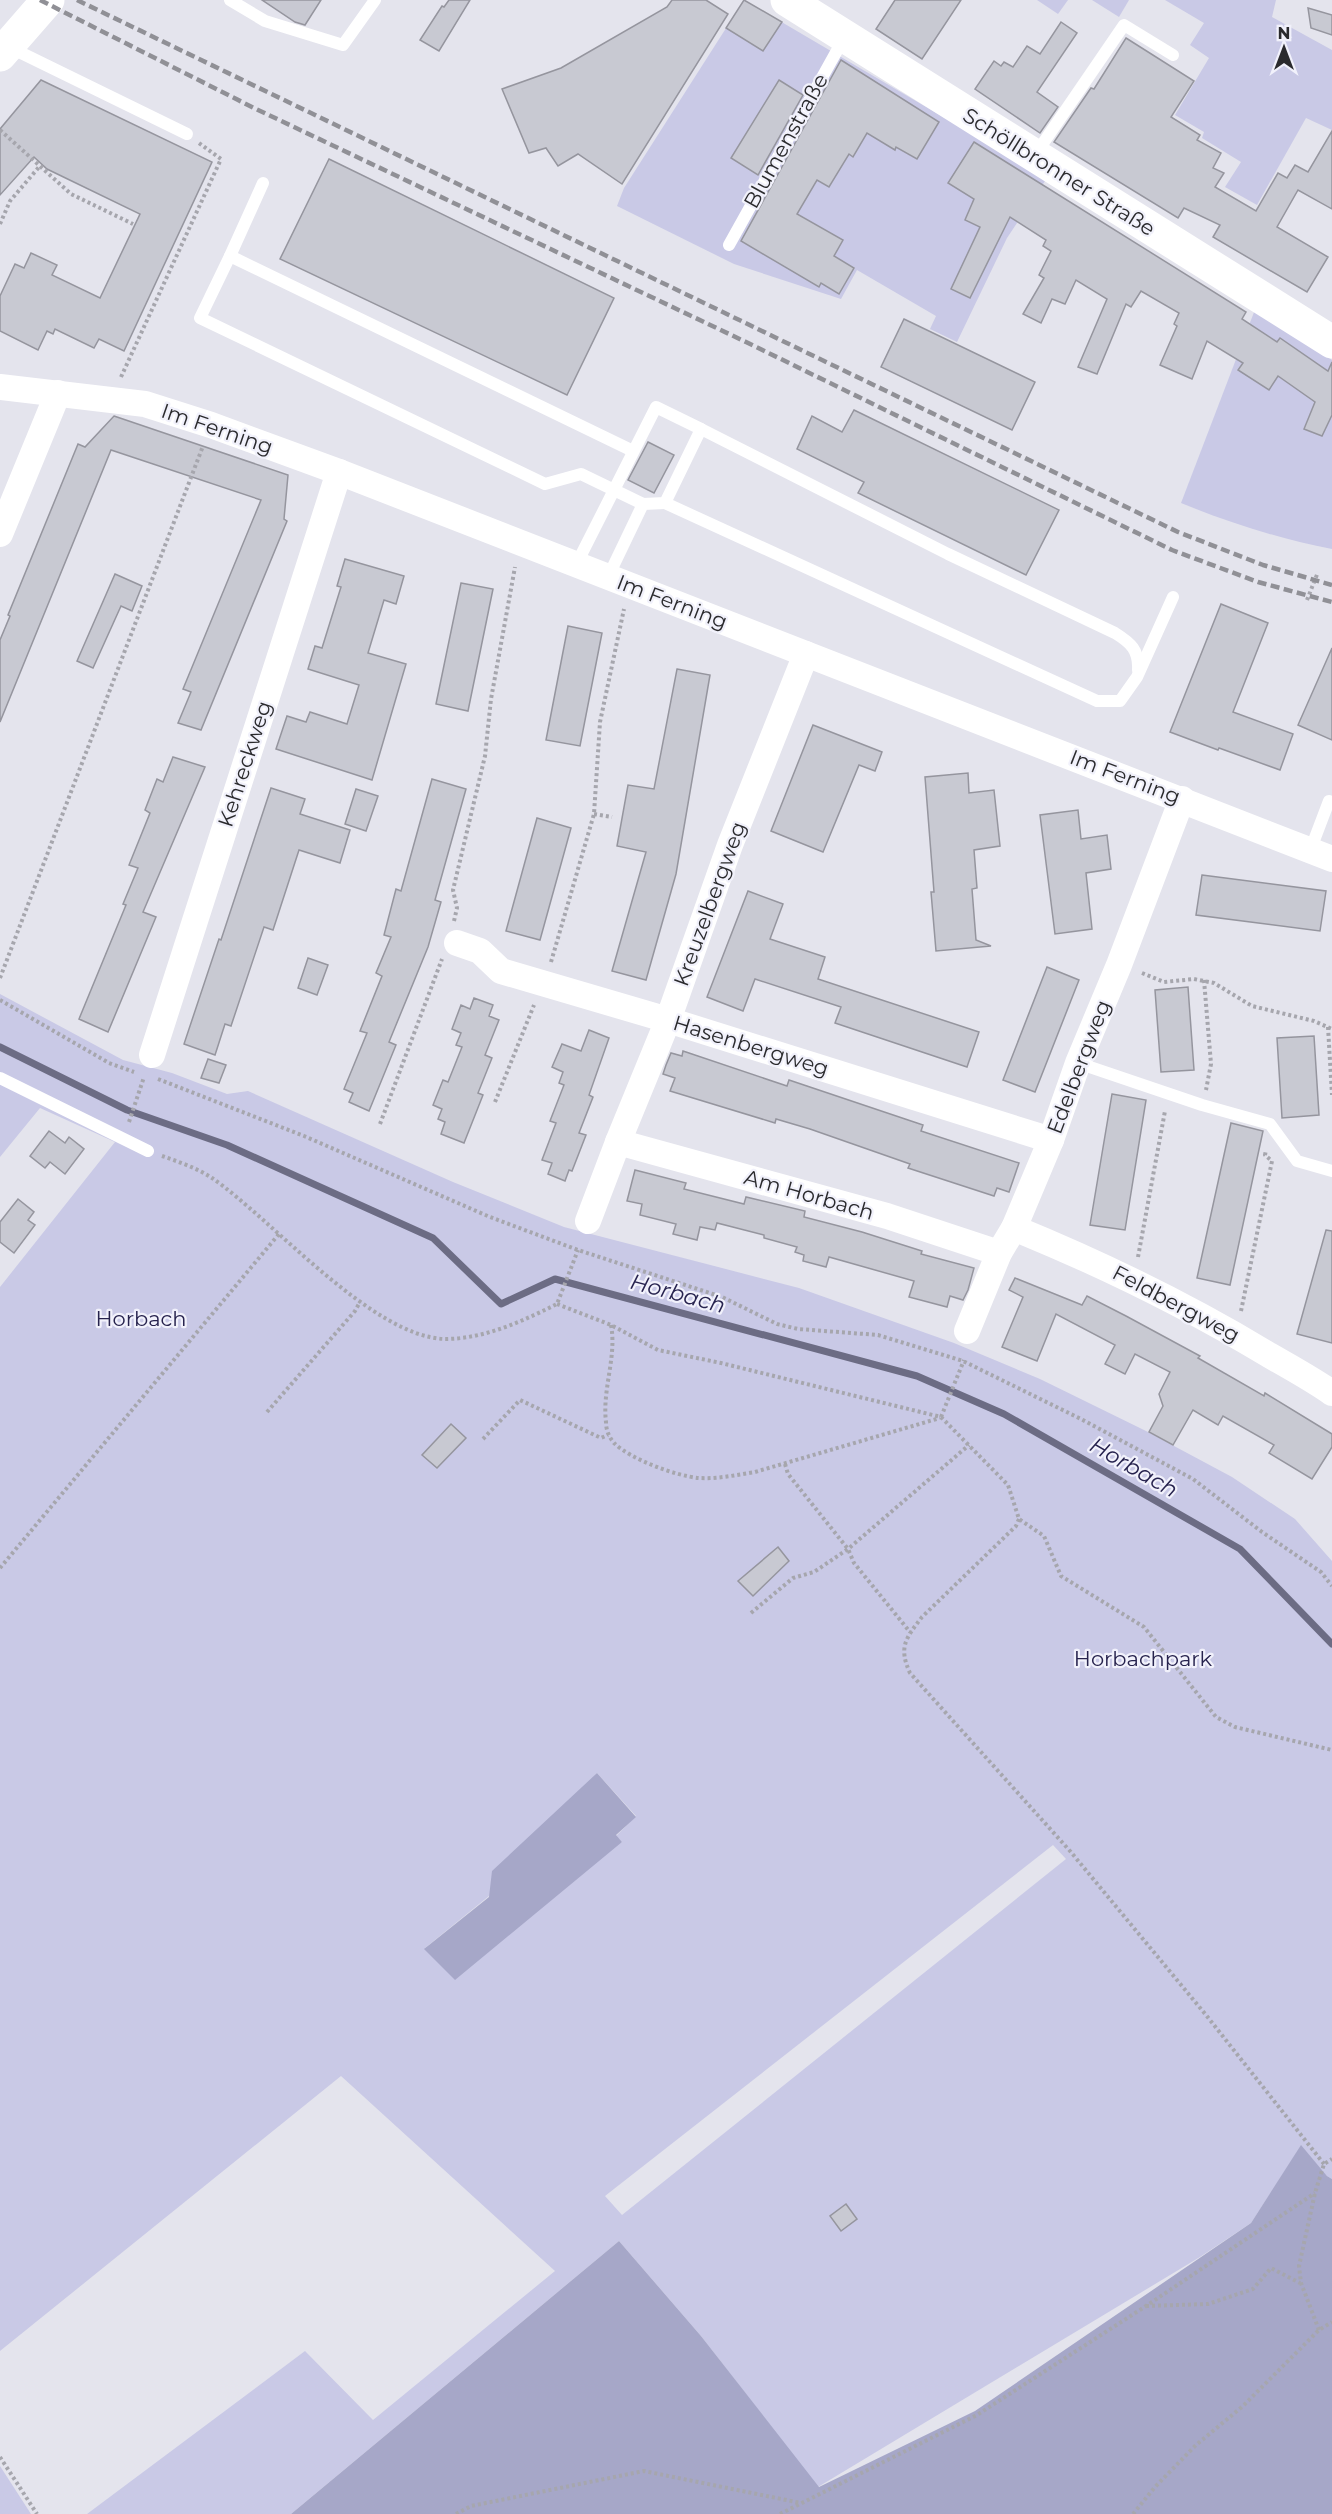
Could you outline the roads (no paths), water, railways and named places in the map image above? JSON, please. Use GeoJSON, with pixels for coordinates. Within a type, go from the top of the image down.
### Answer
{"type":"FeatureCollection","features":[{"type":"Feature","properties":{"kind":"street"},"geometry":{"type":"LineString","coordinates":[[2,52],[48,0]]}},
{"type":"Feature","properties":{"kind":"street","name":"Schöllbronner Straße"},"geometry":{"type":"LineString","coordinates":[[799,3],[844,38],[1332,342]]}},
{"type":"Feature","properties":{"kind":"street","name":"Im Ferning"},"geometry":{"type":"LineString","coordinates":[[0,387],[145,404],[211,425],[339,472],[1321,855]]}},
{"type":"Feature","properties":{"kind":"street"},"geometry":{"type":"LineString","coordinates":[[0,534],[58,393]]}},
{"type":"Feature","properties":{"kind":"street","name":"Kehreckweg"},"geometry":{"type":"LineString","coordinates":[[148,1066],[339,472]]}},
{"type":"Feature","properties":{"kind":"street","name":"Kreuzelbergweg"},"geometry":{"type":"LineString","coordinates":[[588,1221],[668,1020],[730,845],[806,654]]}},
{"type":"Feature","properties":{"kind":"street","name":"Edelbergweg"},"geometry":{"type":"LineString","coordinates":[[967,1331],[999,1253],[1014,1228],[1051,1140],[1078,1063],[1119,964],[1182,799]]}},
{"type":"Feature","properties":{"kind":"street","name":"Hasenbergweg"},"geometry":{"type":"LineString","coordinates":[[451,941],[480,951],[501,971],[668,1020],[1051,1140]]}},
{"type":"Feature","properties":{"kind":"street","name":"Am Horbach"},"geometry":{"type":"LineString","coordinates":[[618,1142],[887,1216],[999,1253]]}},
{"type":"Feature","properties":{"kind":"street","name":"Feldbergweg"},"geometry":{"type":"LineString","coordinates":[[1014,1228],[1133,1281],[1237,1335],[1332,1393]]}},
{"type":"Feature","properties":{"kind":"lane"},"geometry":{"type":"LineString","coordinates":[[230,0],[265,21],[344,45],[375,0]]}},
{"type":"Feature","properties":{"kind":"lane"},"geometry":{"type":"LineString","coordinates":[[1034,156],[1124,25],[1173,55]]}},
{"type":"Feature","properties":{"kind":"lane","name":"Blumenstraße"},"geometry":{"type":"LineString","coordinates":[[729,245],[844,38]]}},
{"type":"Feature","properties":{"kind":"lane"},"geometry":{"type":"LineString","coordinates":[[2,52],[187,134]]}},
{"type":"Feature","properties":{"kind":"lane"},"geometry":{"type":"LineString","coordinates":[[263,183],[200,318],[545,483],[581,474],[643,504],[665,503],[1097,701],[1120,701],[1137,677],[1173,597]]}},
{"type":"Feature","properties":{"kind":"lane"},"geometry":{"type":"LineString","coordinates":[[230,256],[633,451]]}},
{"type":"Feature","properties":{"kind":"lane"},"geometry":{"type":"LineString","coordinates":[[576,565],[656,407],[948,554],[1115,633],[1132,643],[1138,659],[1137,677]]}},
{"type":"Feature","properties":{"kind":"lane"},"geometry":{"type":"LineString","coordinates":[[665,503],[701,429]]}},
{"type":"Feature","properties":{"kind":"lane"},"geometry":{"type":"LineString","coordinates":[[618,581],[643,504]]}},
{"type":"Feature","properties":{"kind":"lane"},"geometry":{"type":"LineString","coordinates":[[1321,855],[1329,801],[1332,802]]}},
{"type":"Feature","properties":{"kind":"lane"},"geometry":{"type":"LineString","coordinates":[[1078,1063],[1202,1105],[1270,1124],[1297,1161],[1332,1171]]}},
{"type":"Feature","properties":{"kind":"lane"},"geometry":{"type":"LineString","coordinates":[[0,1078],[148,1151]]}},
{"type":"Feature","properties":{"kind":"waterway","name":"Horbach"},"geometry":{"type":"LineString","coordinates":[[0,1047],[127,1110],[227,1145],[433,1238],[501,1304],[555,1279],[917,1376],[1004,1414],[1240,1549],[1332,1644]]}},
{"type":"Feature","properties":{"kind":"railway"},"geometry":{"type":"LineString","coordinates":[[40,0],[254,108],[746,342],[1172,550],[1258,582],[1332,602]]}},
{"type":"Feature","properties":{"kind":"railway"},"geometry":{"type":"LineString","coordinates":[[77,0],[1178,532],[1263,565],[1332,585]]}},
{"type":"Feature","properties":{"kind":"park label","name":"Horbachpark"},"geometry":{"type":"Point","coordinates":[1143,1659]}}]}
